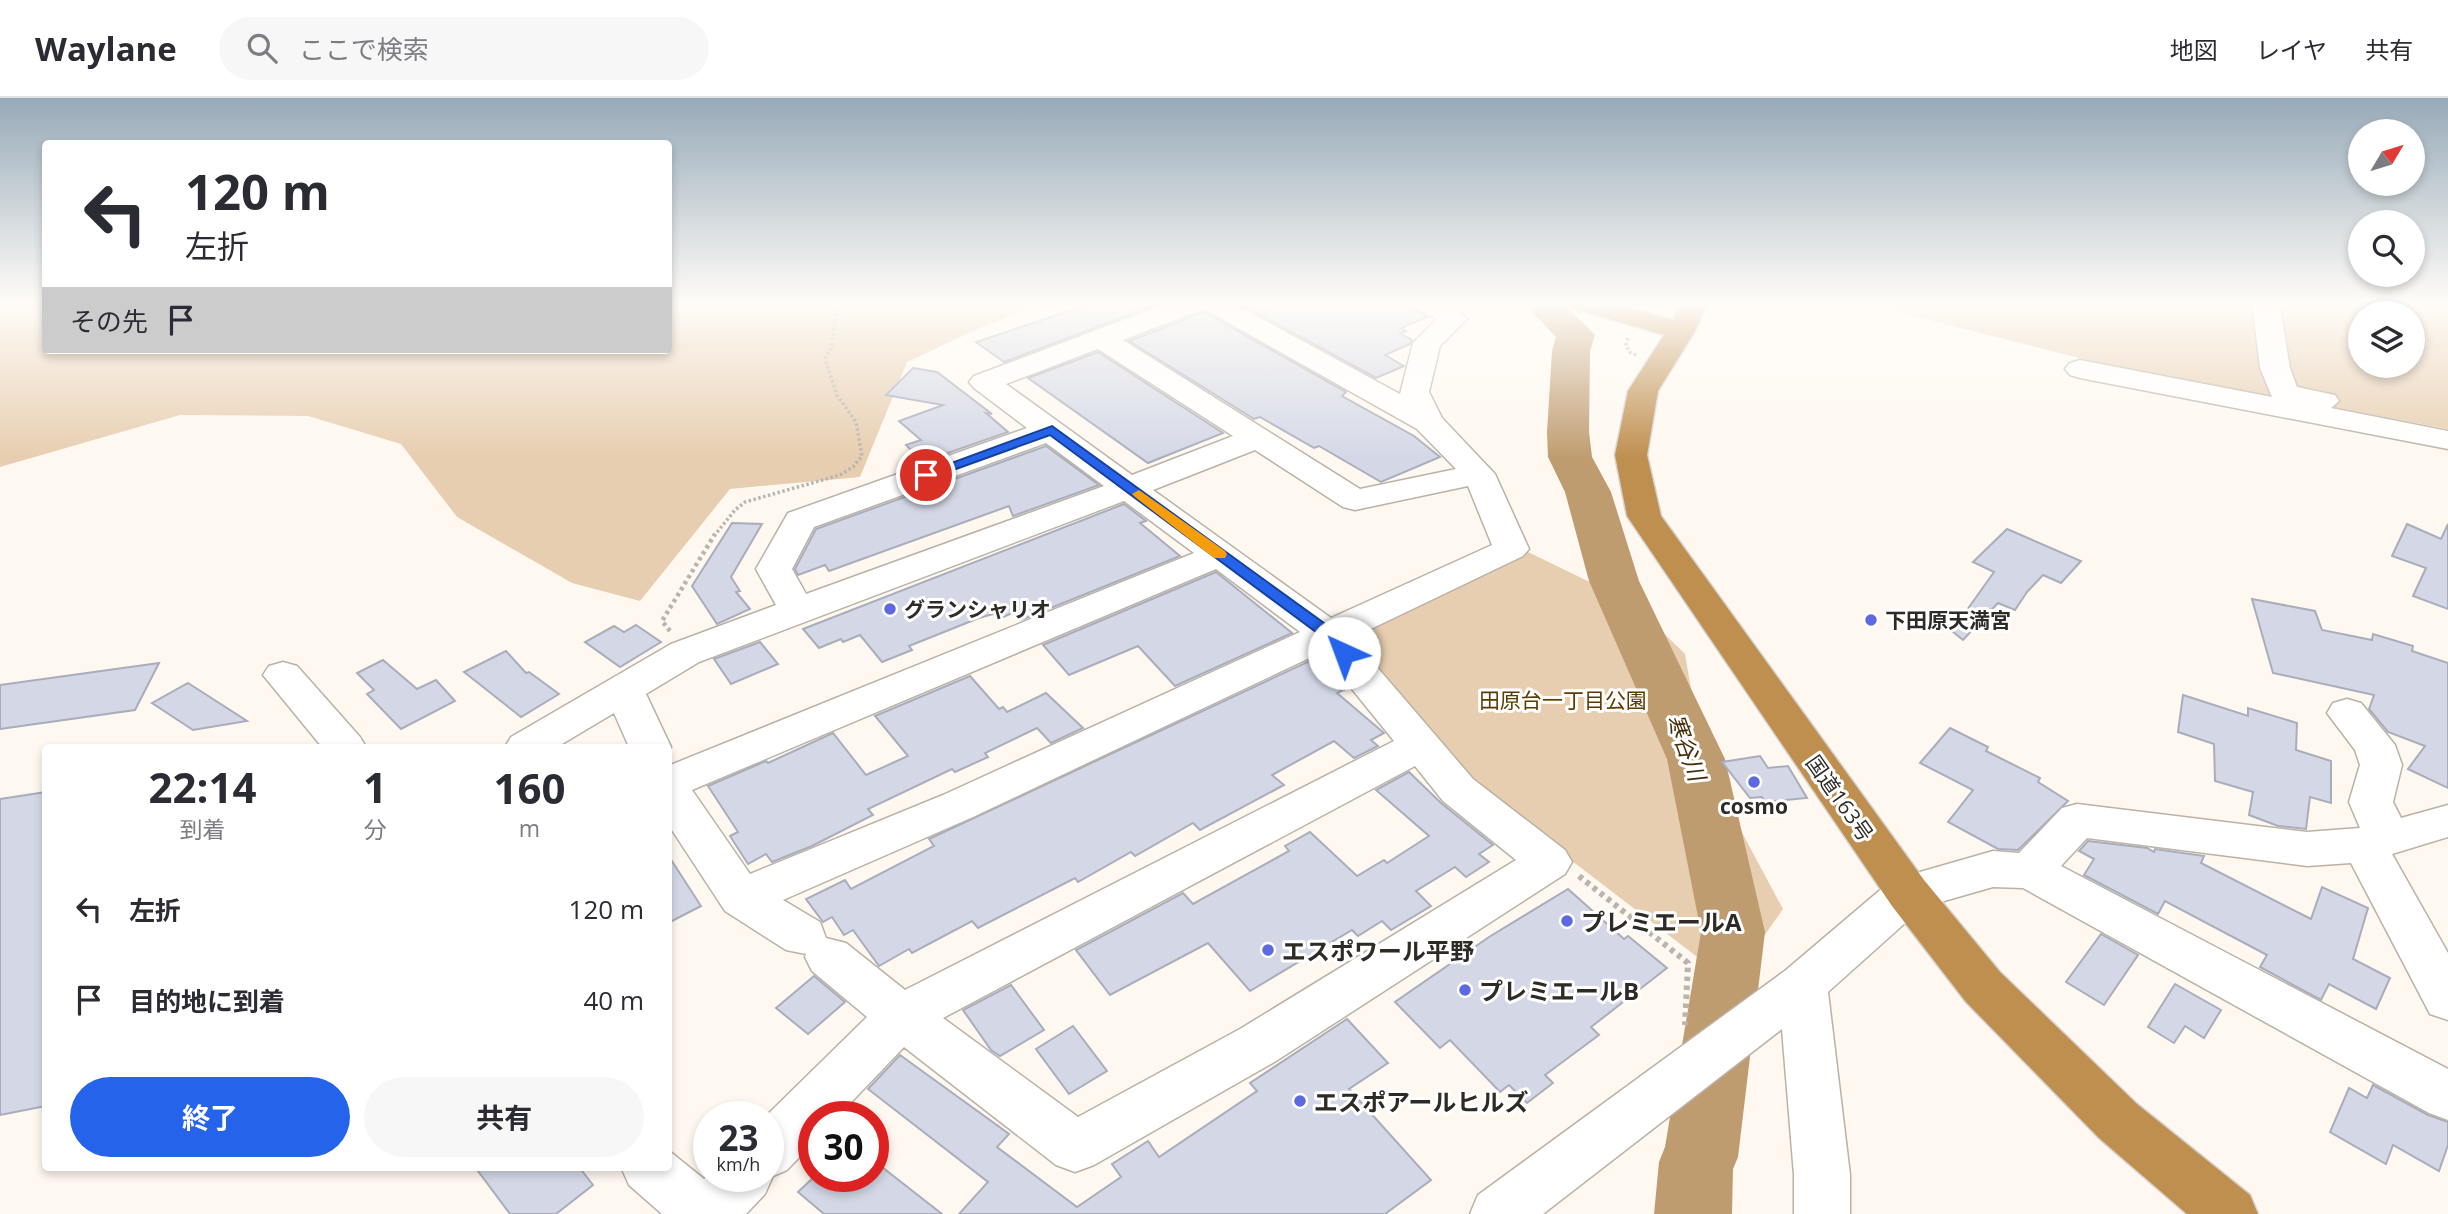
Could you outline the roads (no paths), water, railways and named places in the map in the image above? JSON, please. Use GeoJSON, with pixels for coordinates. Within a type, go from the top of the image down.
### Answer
{"type":"FeatureCollection","features":[{"type":"Feature","properties":{"kind":"highway","name":"国道163号"},"geometry":{"type":"LineString","coordinates":[[1665,354],[1643,391],[1631,455],[1644,516],[1908,893],[1983,987],[2118,1121],[2230,1214]]}},
{"type":"Feature","properties":{"kind":"street"},"geometry":{"type":"LineString","coordinates":[[672,795],[741,898],[816,947],[901,1016],[1075,1147],[1258,1045],[1549,862],[1458,790],[1329,635],[984,382],[1058,354]]}},
{"type":"Feature","properties":{"kind":"street"},"geometry":{"type":"LineString","coordinates":[[1126,354],[1355,500],[1479,474]]}},
{"type":"Feature","properties":{"kind":"street"},"geometry":{"type":"LineString","coordinates":[[741,898],[958,806],[1511,549],[1479,474],[1428,422],[1305,354]]}},
{"type":"Feature","properties":{"kind":"street"},"geometry":{"type":"LineString","coordinates":[[1424,354],[1413,393],[1428,422]]}},
{"type":"Feature","properties":{"kind":"street"},"geometry":{"type":"LineString","coordinates":[[2272,354],[2274,368],[2285,394],[2448,424]]}},
{"type":"Feature","properties":{"kind":"street"},"geometry":{"type":"LineString","coordinates":[[2080,369],[2448,440]]}},
{"type":"Feature","properties":{"kind":"street"},"geometry":{"type":"LineString","coordinates":[[797,610],[774,569],[800,520],[1052,430]]}},
{"type":"Feature","properties":{"kind":"street"},"geometry":{"type":"LineString","coordinates":[[531,744],[685,653],[1014,532],[1257,438]]}},
{"type":"Feature","properties":{"kind":"street"},"geometry":{"type":"LineString","coordinates":[[672,781],[1220,555]]}},
{"type":"Feature","properties":{"kind":"street"},"geometry":{"type":"LineString","coordinates":[[283,675],[342,744]]}},
{"type":"Feature","properties":{"kind":"street"},"geometry":{"type":"LineString","coordinates":[[623,688],[649,744]]}},
{"type":"Feature","properties":{"kind":"street"},"geometry":{"type":"LineString","coordinates":[[2347,713],[2374,745],[2381,765],[2371,802],[2376,817],[2378,841],[2448,999]]}},
{"type":"Feature","properties":{"kind":"street"},"geometry":{"type":"LineString","coordinates":[[784,1136],[901,1016],[1419,746]]}},
{"type":"Feature","properties":{"kind":"street"},"geometry":{"type":"LineString","coordinates":[[2030,871],[2077,820],[2307,849],[2378,841],[2448,821]]}},
{"type":"Feature","properties":{"kind":"street"},"geometry":{"type":"LineString","coordinates":[[1498,1214],[1803,985],[1908,893],[1993,869],[2030,871],[2448,1096]]}},
{"type":"Feature","properties":{"kind":"street"},"geometry":{"type":"LineString","coordinates":[[1803,985],[1822,1175],[1822,1214]]}},
{"type":"Feature","properties":{"kind":"street"},"geometry":{"type":"LineString","coordinates":[[653,1171],[706,1214],[729,1192]]}},
{"type":"Feature","properties":{"kind":"waterway","name":"寒谷川"},"geometry":{"type":"LineString","coordinates":[[1571,354],[1568,432],[1570,457],[1588,492],[1614,581],[1696,759],[1733,932],[1701,1157],[1696,1162],[1693,1214]]}},
{"type":"Feature","properties":{"kind":"place","name":"グランシャリオ"},"geometry":{"type":"Point","coordinates":[890,609]}},
{"type":"Feature","properties":{"kind":"place","name":"下田原天満宮"},"geometry":{"type":"Point","coordinates":[1871,620]}},
{"type":"Feature","properties":{"kind":"place","name":"cosmo"},"geometry":{"type":"Point","coordinates":[1754,782]}},
{"type":"Feature","properties":{"kind":"place","name":"プレミエールA"},"geometry":{"type":"Point","coordinates":[1567,921]}},
{"type":"Feature","properties":{"kind":"place","name":"エスポワール平野"},"geometry":{"type":"Point","coordinates":[1268,950]}},
{"type":"Feature","properties":{"kind":"place","name":"プレミエールB"},"geometry":{"type":"Point","coordinates":[1465,990]}},
{"type":"Feature","properties":{"kind":"place","name":"エスポアールヒルズ"},"geometry":{"type":"Point","coordinates":[1300,1101]}},
{"type":"Feature","properties":{"kind":"park label","name":"田原台一丁目公園"},"geometry":{"type":"Point","coordinates":[1563,700]}}]}
